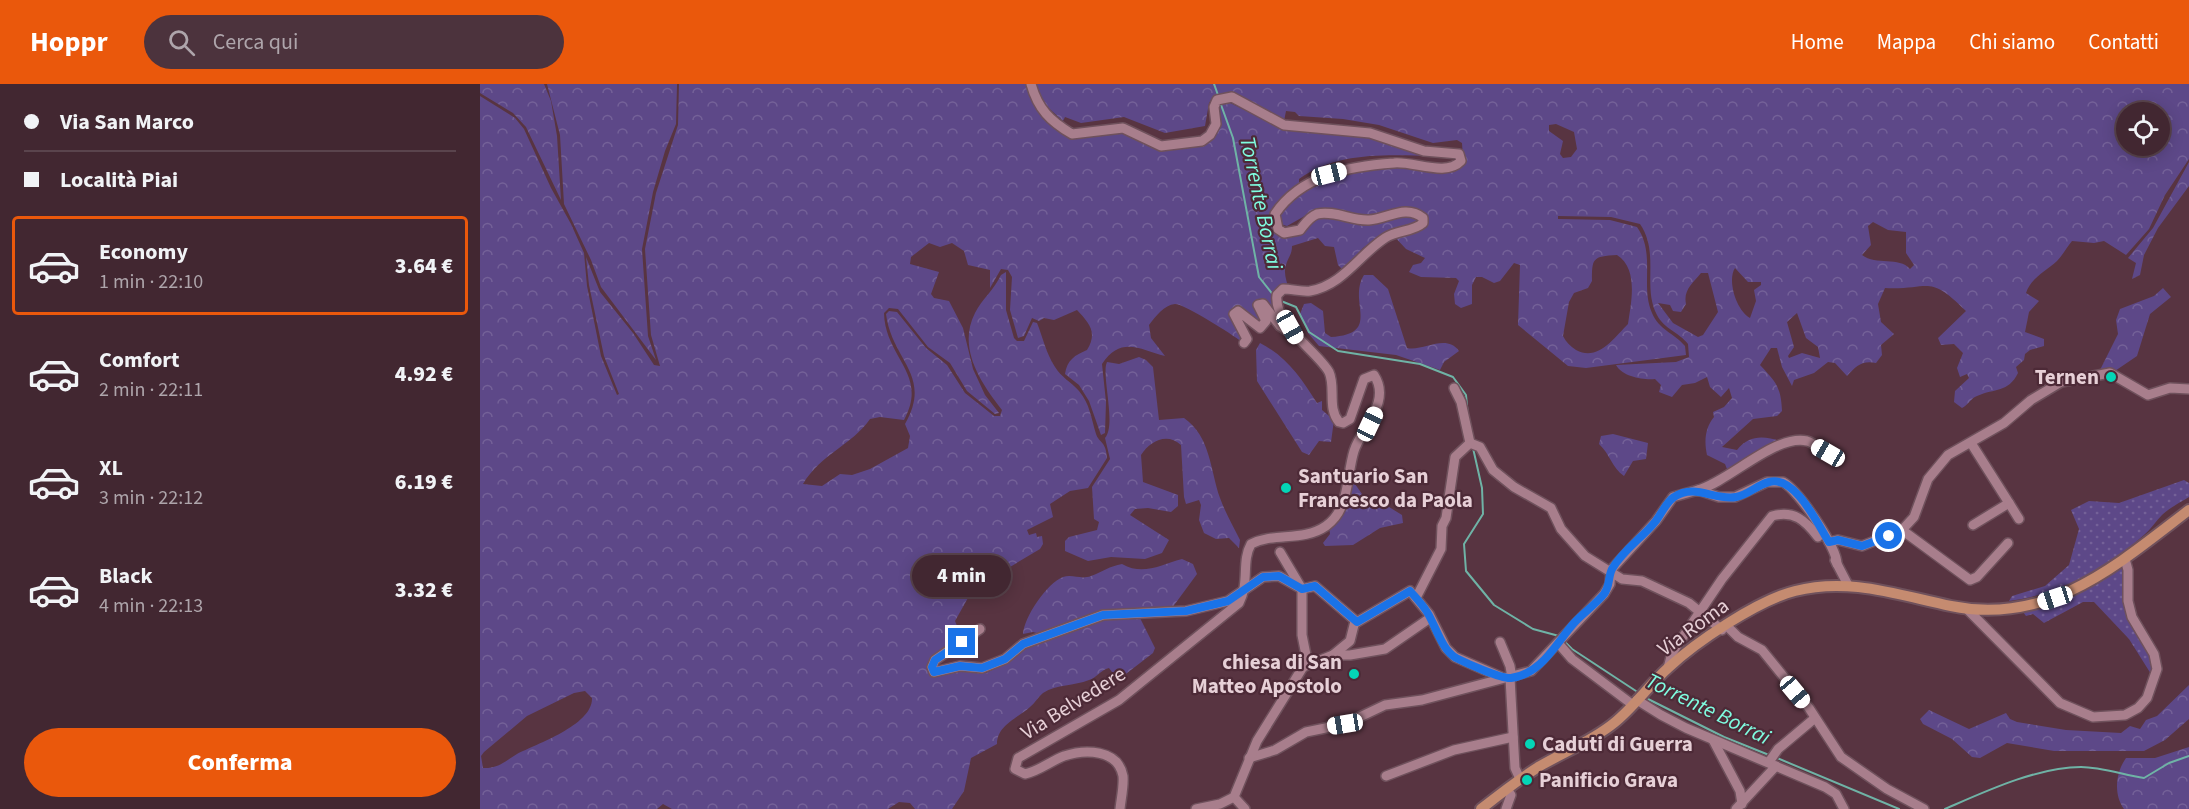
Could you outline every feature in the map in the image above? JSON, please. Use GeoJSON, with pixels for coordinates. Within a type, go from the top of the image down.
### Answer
{"type":"FeatureCollection","features":[{"type":"Feature","properties":{"kind":"main road","name":"Via Roma"},"geometry":{"type":"LineString","coordinates":[[1481,809],[1521,779],[1604,730],[1668,668],[1724,628],[1778,596],[1808,588],[1848,585],[1967,609],[2009,609],[2047,601],[2085,585],[2125,559],[2189,510]]}},
{"type":"Feature","properties":{"kind":"street"},"geometry":{"type":"LineString","coordinates":[[1031,84],[1036,100],[1046,116],[1072,134],[1123,128],[1161,146],[1202,141],[1210,135],[1216,124],[1214,108],[1217,100],[1224,97],[1246,103],[1284,125],[1370,133],[1424,151],[1459,154],[1461,161],[1450,168],[1395,162],[1316,178],[1282,204],[1275,214],[1278,229],[1284,233],[1300,230],[1312,216],[1319,214],[1359,220],[1377,219],[1407,212],[1416,213],[1423,218],[1424,223],[1417,228],[1387,236],[1340,279],[1323,288],[1307,292],[1283,289],[1277,298],[1296,338]]}},
{"type":"Feature","properties":{"kind":"street"},"geometry":{"type":"LineString","coordinates":[[1244,343],[1247,339],[1234,314],[1238,310],[1242,312],[1260,328],[1266,321],[1258,305],[1263,304],[1280,326],[1296,338],[1329,372],[1334,412],[1339,422],[1343,423],[1350,419],[1360,387],[1369,376],[1374,375],[1378,381],[1376,411],[1354,448],[1339,515],[1315,532],[1251,544],[1246,552],[1245,590]]}},
{"type":"Feature","properties":{"kind":"street"},"geometry":{"type":"LineString","coordinates":[[1829,542],[1838,540],[1853,545],[1866,545],[1902,530],[1914,517],[1928,479],[1948,455],[2004,423],[2031,400],[2061,382],[2110,373],[2148,395],[2170,388],[2189,389]]}},
{"type":"Feature","properties":{"kind":"street"},"geometry":{"type":"LineString","coordinates":[[1454,388],[1461,402],[1472,444]]}},
{"type":"Feature","properties":{"kind":"street"},"geometry":{"type":"LineString","coordinates":[[1249,758],[1275,750],[1306,732],[1345,724],[1385,705],[1422,700],[1531,671],[1604,594],[1610,584],[1611,572],[1673,497],[1715,485],[1773,447],[1807,441],[1828,453]]}},
{"type":"Feature","properties":{"kind":"street"},"geometry":{"type":"LineString","coordinates":[[1971,442],[2019,519]]}},
{"type":"Feature","properties":{"kind":"street"},"geometry":{"type":"LineString","coordinates":[[1472,444],[1480,447],[1493,470],[1514,487],[1551,508],[1567,537],[1585,556],[1622,579],[1642,581],[1689,603],[1724,628],[1762,650],[1815,718],[1841,757],[1887,789],[1924,809]]}},
{"type":"Feature","properties":{"kind":"street"},"geometry":{"type":"LineString","coordinates":[[1416,597],[1443,543],[1442,526],[1446,518],[1455,457],[1472,444]]}},
{"type":"Feature","properties":{"kind":"street"},"geometry":{"type":"LineString","coordinates":[[1698,490],[1719,497],[1735,497],[1767,482],[1783,482],[1805,504],[1829,542],[1837,564]]}},
{"type":"Feature","properties":{"kind":"street"},"geometry":{"type":"LineString","coordinates":[[1973,525],[2009,503]]}},
{"type":"Feature","properties":{"kind":"street"},"geometry":{"type":"LineString","coordinates":[[1668,668],[1672,653],[1722,579],[1772,516],[1783,513],[1798,516],[1811,527],[1837,564],[1848,585]]}},
{"type":"Feature","properties":{"kind":"street"},"geometry":{"type":"LineString","coordinates":[[1902,530],[1970,580],[1977,577],[2008,543]]}},
{"type":"Feature","properties":{"kind":"street"},"geometry":{"type":"LineString","coordinates":[[1280,552],[1302,589],[1302,635],[1308,665]]}},
{"type":"Feature","properties":{"kind":"street"},"geometry":{"type":"LineString","coordinates":[[1967,609],[2060,703],[2093,717],[2125,715],[2138,708],[2147,698],[2157,669],[2154,654],[2135,624],[2130,610],[2128,570],[2125,559]]}},
{"type":"Feature","properties":{"kind":"street"},"geometry":{"type":"LineString","coordinates":[[980,629],[935,660],[932,667],[934,672],[960,666],[982,668],[1005,659],[1023,644],[1056,634],[1092,618],[1186,611],[1228,601],[1263,577],[1274,575],[1292,581],[1302,589]]}},
{"type":"Feature","properties":{"kind":"street"},"geometry":{"type":"LineString","coordinates":[[1302,589],[1315,586],[1355,621],[1365,620],[1410,591],[1430,618],[1446,648],[1455,657],[1508,678]]}},
{"type":"Feature","properties":{"kind":"street","name":"Via Belvedere"},"geometry":{"type":"LineString","coordinates":[[1120,809],[1123,776],[1119,764],[1112,758],[1094,752],[1076,753],[1025,774],[1015,768],[1015,763],[1018,758],[1119,700],[1214,625],[1239,603],[1245,590]]}},
{"type":"Feature","properties":{"kind":"street"},"geometry":{"type":"LineString","coordinates":[[1333,655],[1350,656],[1385,649],[1430,618]]}},
{"type":"Feature","properties":{"kind":"street"},"geometry":{"type":"LineString","coordinates":[[1196,809],[1220,804],[1234,797],[1249,758],[1293,681],[1303,667],[1333,655],[1350,641],[1355,621]]}},
{"type":"Feature","properties":{"kind":"street"},"geometry":{"type":"LineString","coordinates":[[1500,642],[1508,678],[1515,768],[1521,779]]}},
{"type":"Feature","properties":{"kind":"street"},"geometry":{"type":"LineString","coordinates":[[1559,642],[1572,659],[1660,715],[1825,787],[1836,794],[1844,809]]}},
{"type":"Feature","properties":{"kind":"street"},"geometry":{"type":"LineString","coordinates":[[1739,807],[1772,762],[1778,749],[1815,718]]}},
{"type":"Feature","properties":{"kind":"street"},"geometry":{"type":"LineString","coordinates":[[1386,777],[1454,750],[1513,737]]}},
{"type":"Feature","properties":{"kind":"street"},"geometry":{"type":"LineString","coordinates":[[1713,740],[1740,791],[1739,807]]}},
{"type":"Feature","properties":{"kind":"street"},"geometry":{"type":"LineString","coordinates":[[1506,809],[1511,795],[1507,789]]}},
{"type":"Feature","properties":{"kind":"street"},"geometry":{"type":"LineString","coordinates":[[1234,797],[1245,809]]}},
{"type":"Feature","properties":{"kind":"green space"},"geometry":{"type":"Polygon","coordinates":[[[480,84],[544,84],[551,101],[557,136],[561,200],[526,127],[513,113],[480,93],[480,84]]]}},
{"type":"Feature","properties":{"kind":"green space"},"geometry":{"type":"Polygon","coordinates":[[[547,84],[677,84],[676,124],[653,192],[642,249],[648,336],[656,360],[601,287],[591,260],[564,204],[560,135],[547,84]]]}},
{"type":"Feature","properties":{"kind":"green space"},"geometry":{"type":"Polygon","coordinates":[[[679,84],[1028,84],[1039,106],[1072,131],[1108,127],[1161,142],[1206,136],[1220,104],[1228,102],[1272,123],[1342,128],[1433,156],[1381,155],[1346,159],[1330,163],[1299,179],[1299,184],[1271,216],[1278,228],[1293,230],[1319,215],[1378,222],[1410,215],[1418,221],[1383,233],[1363,248],[1343,270],[1338,265],[1334,247],[1325,246],[1318,238],[1292,246],[1285,271],[1289,290],[1279,292],[1283,321],[1262,318],[1261,325],[1241,309],[1242,342],[1209,320],[1180,305],[1171,305],[1164,309],[1149,325],[1151,338],[1165,356],[1140,348],[1124,347],[1109,355],[1102,364],[1106,402],[1105,433],[1101,435],[1089,401],[1079,385],[1065,374],[1075,356],[1087,350],[1092,338],[1091,328],[1077,310],[1054,320],[1044,318],[1039,321],[1032,318],[1024,336],[1018,338],[1010,310],[1012,277],[1008,270],[1001,269],[990,288],[990,270],[968,265],[964,251],[952,243],[940,247],[929,243],[911,257],[910,264],[939,272],[931,294],[934,298],[949,301],[963,328],[973,369],[985,395],[999,413],[995,414],[967,391],[950,363],[928,347],[898,309],[889,308],[884,313],[886,329],[904,366],[912,390],[904,420],[880,417],[870,419],[854,436],[827,457],[803,484],[822,486],[840,474],[852,475],[870,469],[908,448],[910,436],[905,424],[915,393],[913,380],[890,330],[886,314],[889,311],[897,312],[926,348],[947,365],[965,393],[994,416],[1000,416],[1002,410],[979,377],[974,365],[969,339],[970,326],[975,313],[1001,275],[1006,272],[1006,310],[1014,338],[1017,341],[1024,341],[1033,322],[1037,323],[1055,367],[1086,401],[1097,437],[1104,445],[1107,458],[1088,488],[1070,491],[1050,504],[1053,517],[1027,530],[1029,535],[1036,533],[1037,537],[1042,536],[1043,544],[1040,549],[973,589],[955,621],[962,638],[930,667],[930,674],[934,677],[954,670],[986,673],[1010,661],[1030,645],[1101,617],[1139,616],[1155,648],[1153,653],[1118,680],[1109,668],[1092,679],[1043,693],[1030,707],[1004,727],[997,744],[971,758],[964,791],[952,809],[915,809],[910,803],[899,802],[888,809],[672,809],[663,804],[657,809],[480,809],[480,96],[515,118],[524,129],[551,188],[571,224],[584,253],[587,286],[601,356],[617,395],[619,394],[604,356],[589,285],[586,257],[600,292],[633,333],[654,365],[660,366],[651,335],[645,249],[656,193],[678,125],[679,84]],[[585,691],[574,693],[527,716],[484,752],[481,756],[483,768],[501,764],[574,725],[590,708],[592,698],[585,691]]]}},
{"type":"Feature","properties":{"kind":"green space"},"geometry":{"type":"Polygon","coordinates":[[[1033,84],[2189,84],[2189,159],[2165,195],[2149,229],[2126,255],[2104,241],[2094,243],[2072,241],[2057,261],[2031,283],[2026,293],[2039,301],[2029,312],[2025,332],[2044,339],[2044,346],[2025,354],[2024,360],[2016,367],[2018,373],[2010,384],[1975,397],[1962,408],[1954,402],[1955,391],[1969,378],[1967,374],[1960,377],[1957,368],[1963,353],[1954,344],[1941,345],[1938,338],[1966,311],[1936,288],[1928,286],[1885,288],[1878,304],[1881,322],[1894,334],[1881,345],[1882,355],[1876,363],[1867,362],[1860,365],[1847,376],[1835,363],[1828,362],[1814,373],[1794,380],[1792,386],[1782,367],[1777,348],[1771,348],[1760,365],[1777,385],[1782,411],[1777,416],[1753,419],[1722,447],[1737,450],[1747,441],[1758,438],[1770,438],[1783,442],[1729,474],[1725,464],[1707,455],[1706,440],[1707,430],[1714,417],[1713,412],[1724,407],[1732,398],[1729,388],[1721,397],[1710,387],[1707,377],[1695,383],[1682,385],[1672,397],[1659,392],[1661,385],[1655,379],[1628,375],[1616,365],[1676,362],[1689,357],[1688,344],[1657,315],[1651,293],[1649,247],[1640,224],[1611,217],[1558,216],[1558,219],[1610,220],[1637,227],[1646,248],[1647,292],[1652,313],[1659,324],[1685,346],[1686,355],[1586,368],[1568,366],[1518,325],[1520,265],[1514,263],[1500,281],[1494,283],[1482,277],[1476,277],[1472,285],[1472,304],[1461,308],[1455,304],[1454,294],[1459,281],[1456,278],[1421,277],[1409,272],[1413,265],[1421,263],[1425,258],[1406,249],[1392,234],[1416,228],[1423,216],[1377,217],[1310,213],[1287,226],[1280,224],[1276,218],[1302,188],[1347,169],[1444,165],[1463,158],[1462,143],[1457,140],[1433,143],[1379,125],[1343,119],[1299,116],[1295,112],[1286,111],[1284,121],[1229,97],[1228,93],[1213,97],[1209,103],[1205,126],[1165,133],[1124,117],[1081,123],[1065,117],[1063,121],[1043,103],[1033,84]],[[1556,124],[1549,125],[1549,131],[1563,141],[1560,154],[1563,158],[1571,157],[1577,149],[1574,132],[1556,124]],[[1873,222],[1868,226],[1871,245],[1862,255],[1874,260],[1900,263],[1910,269],[1914,265],[1906,253],[1906,232],[1888,230],[1873,222]],[[1617,255],[1603,256],[1595,260],[1592,268],[1592,281],[1588,288],[1574,293],[1569,302],[1563,336],[1576,350],[1584,353],[1598,351],[1611,342],[1628,324],[1631,306],[1631,277],[1624,261],[1617,255]],[[1735,268],[1732,280],[1737,302],[1750,318],[1756,301],[1754,290],[1761,285],[1761,282],[1748,282],[1735,268]],[[1701,273],[1689,287],[1685,299],[1686,304],[1681,312],[1673,311],[1670,305],[1658,303],[1673,323],[1698,337],[1703,335],[1718,312],[1708,273],[1701,273]],[[1797,313],[1787,322],[1794,347],[1789,358],[1802,353],[1820,358],[1818,347],[1806,338],[1797,313]]]}},
{"type":"Feature","properties":{"kind":"green space"},"geometry":{"type":"Polygon","coordinates":[[[2189,162],[2189,186],[2158,228],[2144,255],[2140,275],[2132,279],[2136,263],[2128,258],[2153,228],[2189,162]]]}},
{"type":"Feature","properties":{"kind":"green space"},"geometry":{"type":"Polygon","coordinates":[[[1364,275],[1373,275],[1388,289],[1407,348],[1413,349],[1441,343],[1454,346],[1459,351],[1444,362],[1440,370],[1396,355],[1319,346],[1308,333],[1300,314],[1304,304],[1311,303],[1323,311],[1325,333],[1331,337],[1347,335],[1356,330],[1360,323],[1359,296],[1364,275]]]}},
{"type":"Feature","properties":{"kind":"green space"},"geometry":{"type":"Polygon","coordinates":[[[2163,288],[2171,297],[2150,314],[2137,356],[2112,373],[2099,372],[2118,334],[2116,320],[2120,309],[2154,296],[2163,288]]]}},
{"type":"Feature","properties":{"kind":"green space"},"geometry":{"type":"Polygon","coordinates":[[[1260,343],[1286,362],[1317,403],[1322,401],[1322,410],[1334,420],[1331,442],[1319,441],[1309,455],[1302,452],[1257,381],[1256,350],[1260,343]]]}},
{"type":"Feature","properties":{"kind":"green space"},"geometry":{"type":"Polygon","coordinates":[[[1139,357],[1153,367],[1159,420],[1184,418],[1193,426],[1205,444],[1222,503],[1240,540],[1239,548],[1229,538],[1216,539],[1204,533],[1199,520],[1201,505],[1199,500],[1186,504],[1184,497],[1181,445],[1176,441],[1165,439],[1154,442],[1141,455],[1143,482],[1178,495],[1178,506],[1171,512],[1148,508],[1135,509],[1130,515],[1169,540],[1162,553],[1145,559],[1111,557],[1088,561],[1065,551],[1065,541],[1069,537],[1097,530],[1099,522],[1094,519],[1092,487],[1110,459],[1105,438],[1109,424],[1107,362],[1119,364],[1139,357]]]}},
{"type":"Feature","properties":{"kind":"green space"},"geometry":{"type":"Polygon","coordinates":[[[1613,434],[1648,443],[1646,459],[1633,461],[1624,476],[1599,444],[1601,436],[1613,434]]]}},
{"type":"Feature","properties":{"kind":"green space"},"geometry":{"type":"Polygon","coordinates":[[[2184,480],[2189,483],[2189,497],[2165,512],[2144,535],[2114,559],[2064,586],[2028,598],[2009,601],[2012,596],[2045,586],[2069,565],[2079,529],[2071,510],[2089,501],[2119,503],[2184,480]]]}},
{"type":"Feature","properties":{"kind":"green space"},"geometry":{"type":"Polygon","coordinates":[[[1350,484],[1355,484],[1369,504],[1389,507],[1402,515],[1403,523],[1380,528],[1353,545],[1325,546],[1323,543],[1330,534],[1329,527],[1346,507],[1350,484]]]}},
{"type":"Feature","properties":{"kind":"green space"},"geometry":{"type":"Polygon","coordinates":[[[1182,559],[1193,564],[1197,574],[1172,608],[1123,614],[1044,635],[1033,632],[1023,634],[1027,619],[1037,601],[1050,586],[1063,577],[1087,577],[1122,564],[1137,569],[1152,568],[1182,559]]]}},
{"type":"Feature","properties":{"kind":"green space"},"geometry":{"type":"Polygon","coordinates":[[[2121,568],[2124,570],[2127,614],[2147,650],[2152,665],[2151,674],[2129,639],[2094,602],[2083,602],[2044,623],[2033,614],[2026,616],[2023,612],[2068,599],[2121,568]]]}},
{"type":"Feature","properties":{"kind":"green space"},"geometry":{"type":"Polygon","coordinates":[[[2189,685],[2189,719],[2165,740],[2144,751],[2054,751],[2007,743],[1980,758],[1972,757],[1952,739],[1923,724],[1920,719],[1929,710],[1969,729],[2006,713],[2010,719],[2017,722],[2066,730],[2121,733],[2130,726],[2140,729],[2146,720],[2157,716],[2189,685]]]}},
{"type":"Feature","properties":{"kind":"green space"},"geometry":{"type":"Polygon","coordinates":[[[2189,747],[2189,809],[2124,809],[2118,797],[2117,783],[2126,758],[2155,758],[2189,747]]]}},
{"type":"Feature","properties":{"kind":"waterway","name":"Torrente Borrai"},"geometry":{"type":"LineString","coordinates":[[1214,84],[1218,95]]}},
{"type":"Feature","properties":{"kind":"waterway","name":"Torrente Borrai"},"geometry":{"type":"LineString","coordinates":[[1220,102],[1233,138],[1259,277],[1274,296]]}},
{"type":"Feature","properties":{"kind":"waterway","name":"Torrente Borrai"},"geometry":{"type":"LineString","coordinates":[[1281,301],[1296,307],[1309,332],[1338,351],[1420,364],[1453,377],[1466,395],[1468,416]]}},
{"type":"Feature","properties":{"kind":"waterway","name":"Torrente Borrai"},"geometry":{"type":"LineString","coordinates":[[1473,448],[1482,488],[1483,514],[1464,544],[1466,571],[1494,605],[1533,629],[1559,636]]}},
{"type":"Feature","properties":{"kind":"waterway","name":"Torrente Borrai"},"geometry":{"type":"LineString","coordinates":[[1563,640],[1572,649],[1639,693]]}},
{"type":"Feature","properties":{"kind":"waterway","name":"Torrente Borrai"},"geometry":{"type":"LineString","coordinates":[[1646,698],[1724,737],[1769,755]]}},
{"type":"Feature","properties":{"kind":"waterway"},"geometry":{"type":"LineString","coordinates":[[1945,809],[2011,782],[2047,771],[2089,767],[2144,778],[2169,763],[2189,756]]}},
{"type":"Feature","properties":{"kind":"waterway","name":"Torrente Borrai"},"geometry":{"type":"LineString","coordinates":[[1777,758],[1899,809]]}},
{"type":"Feature","properties":{"kind":"place","name":"Ternen"},"geometry":{"type":"Point","coordinates":[2111,377]}},
{"type":"Feature","properties":{"kind":"place","name":"Santuario San Francesco da Paola"},"geometry":{"type":"Point","coordinates":[1286,488]}},
{"type":"Feature","properties":{"kind":"place","name":"chiesa di San Matteo Apostolo"},"geometry":{"type":"Point","coordinates":[1354,674]}},
{"type":"Feature","properties":{"kind":"place","name":"Caduti di Guerra"},"geometry":{"type":"Point","coordinates":[1530,744]}},
{"type":"Feature","properties":{"kind":"place","name":"Panificio Grava"},"geometry":{"type":"Point","coordinates":[1527,780]}},
{"type":"Feature","properties":{"kind":"route"},"geometry":{"type":"LineString","coordinates":[[962,642],[935,660],[932,667],[934,672],[960,666],[982,668],[1005,659],[1023,644],[1056,634],[1103,615],[1186,611],[1228,601],[1263,577],[1274,575],[1292,581],[1302,589],[1315,586],[1347,616],[1357,622],[1365,620],[1410,591],[1429,614],[1446,648],[1455,657],[1501,677],[1510,678],[1531,671],[1543,661],[1573,624],[1604,594],[1610,584],[1611,570],[1656,521],[1672,498],[1678,495],[1698,490],[1729,498],[1743,495],[1767,482],[1778,481],[1787,484],[1796,493],[1829,542],[1838,540],[1862,546],[1889,536]]}}]}
